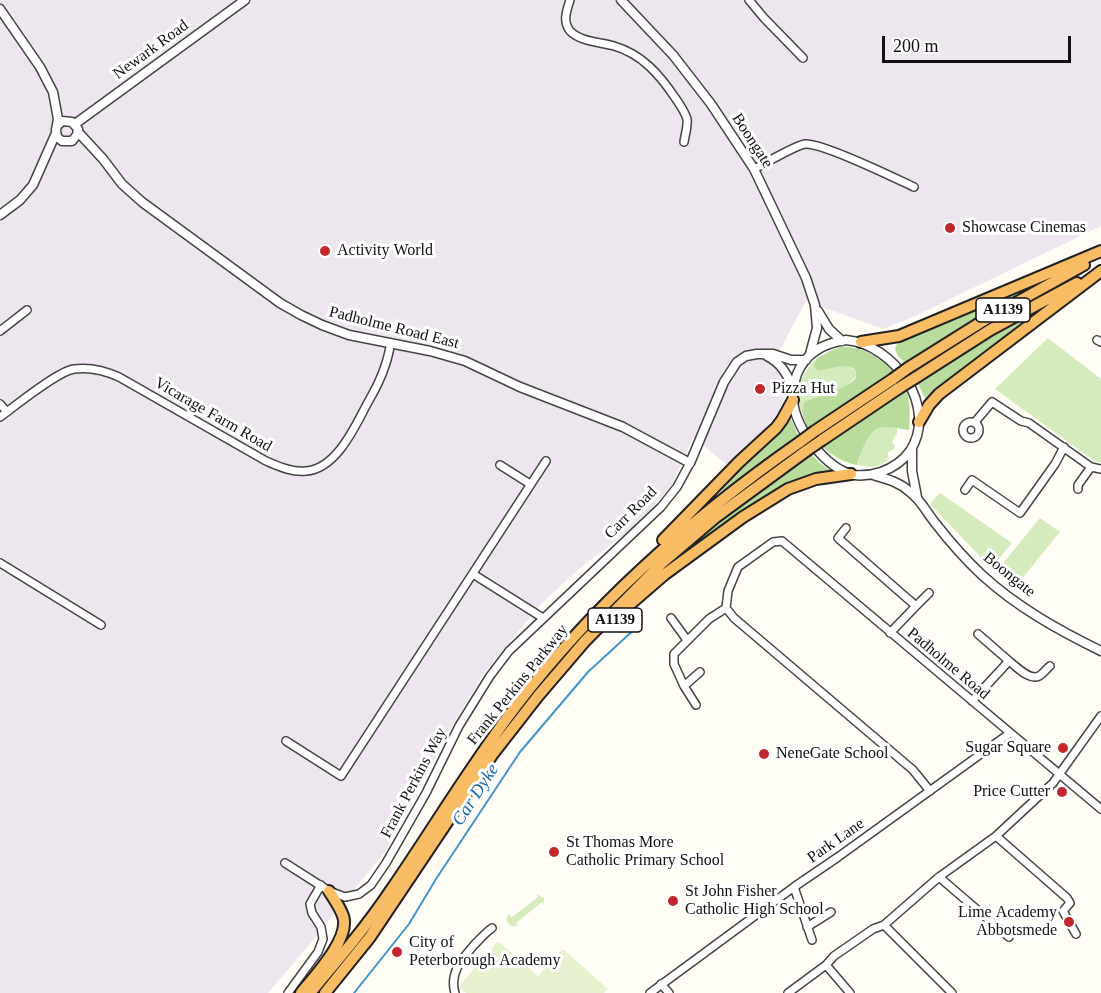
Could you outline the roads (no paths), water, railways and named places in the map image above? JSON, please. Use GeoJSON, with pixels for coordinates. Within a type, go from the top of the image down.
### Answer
{"type":"FeatureCollection","features":[{"type":"Feature","properties":{"kind":"highway","name":"A1139"},"geometry":{"type":"LineString","coordinates":[[861,342],[899,336],[1101,253]]}},
{"type":"Feature","properties":{"kind":"highway","name":"A1139"},"geometry":{"type":"LineString","coordinates":[[911,373],[983,321],[1101,253]]}},
{"type":"Feature","properties":{"kind":"highway","name":"A1139"},"geometry":{"type":"LineString","coordinates":[[911,373],[1101,270]]}},
{"type":"Feature","properties":{"kind":"highway","name":"A1139"},"geometry":{"type":"LineString","coordinates":[[919,422],[939,394],[1101,270]]}},
{"type":"Feature","properties":{"kind":"highway","name":"Frank Perkins Parkway"},"geometry":{"type":"LineString","coordinates":[[310,993],[341,957],[391,891],[464,778],[516,705],[604,605],[641,569],[656,547],[680,535],[690,526],[759,484],[803,446],[911,373]]}},
{"type":"Feature","properties":{"kind":"highway","name":"A1139"},"geometry":{"type":"LineString","coordinates":[[680,535],[690,526],[739,462],[776,428],[793,400]]}},
{"type":"Feature","properties":{"kind":"highway","name":"A1139"},"geometry":{"type":"LineString","coordinates":[[538,696],[629,605],[665,574],[742,517],[788,489],[816,479],[851,474]]}},
{"type":"Feature","properties":{"kind":"highway","name":"Frank Perkins Parkway"},"geometry":{"type":"LineString","coordinates":[[325,993],[370,937],[492,755],[538,696],[599,627],[663,563],[680,535]]}},
{"type":"Feature","properties":{"kind":"highway"},"geometry":{"type":"LineString","coordinates":[[301,993],[332,953],[344,927],[344,917],[325,888]]}},
{"type":"Feature","properties":{"kind":"street","name":"Newark Road"},"geometry":{"type":"LineString","coordinates":[[73,125],[245,0]]}},
{"type":"Feature","properties":{"kind":"street","name":"Boongate"},"geometry":{"type":"LineString","coordinates":[[621,0],[673,56],[711,104],[754,169],[806,278],[822,320],[842,341]]}},
{"type":"Feature","properties":{"kind":"street","name":"Boongate"},"geometry":{"type":"LineString","coordinates":[[626,0],[633,11]]}},
{"type":"Feature","properties":{"kind":"street"},"geometry":{"type":"LineString","coordinates":[[749,0],[803,58]]}},
{"type":"Feature","properties":{"kind":"street"},"geometry":{"type":"LineString","coordinates":[[570,1],[566,23],[574,34],[633,54],[651,67],[666,84],[685,112],[688,122],[684,142]]}},
{"type":"Feature","properties":{"kind":"street"},"geometry":{"type":"LineString","coordinates":[[0,9],[45,75],[56,103],[57,130]]}},
{"type":"Feature","properties":{"kind":"street","name":"Padholme Road East"},"geometry":{"type":"LineString","coordinates":[[56,103],[104,159],[122,184],[142,202],[280,303],[301,315],[349,335],[430,351],[465,361],[520,387],[623,427],[690,463]]}},
{"type":"Feature","properties":{"kind":"street"},"geometry":{"type":"LineString","coordinates":[[0,215],[29,191],[48,156],[62,122],[73,125],[76,137],[53,149],[48,156]]}},
{"type":"Feature","properties":{"kind":"street","name":"Padholme Road East"},"geometry":{"type":"LineString","coordinates":[[57,130],[60,139],[83,144],[95,150]]}},
{"type":"Feature","properties":{"kind":"street"},"geometry":{"type":"LineString","coordinates":[[754,169],[807,144],[833,152],[914,187]]}},
{"type":"Feature","properties":{"kind":"street","name":"Boongate"},"geometry":{"type":"LineString","coordinates":[[808,357],[817,328],[815,305]]}},
{"type":"Feature","properties":{"kind":"street"},"geometry":{"type":"LineString","coordinates":[[0,331],[27,310]]}},
{"type":"Feature","properties":{"kind":"street"},"geometry":{"type":"LineString","coordinates":[[842,341],[861,342],[883,353],[906,378],[918,407],[919,422],[912,447],[907,455],[889,469],[873,475],[851,474],[834,465],[812,443],[798,419],[793,400],[793,387],[808,357],[822,346],[842,341]]}},
{"type":"Feature","properties":{"kind":"street","name":"Vicarage Farm Road"},"geometry":{"type":"LineString","coordinates":[[3,415],[55,377],[72,369],[92,369],[119,377],[266,461],[285,468],[307,471],[320,467],[331,459],[352,433],[379,383],[391,343]]}},
{"type":"Feature","properties":{"kind":"street","name":"Carr Road"},"geometry":{"type":"LineString","coordinates":[[543,618],[661,507],[690,463],[721,388],[737,362],[746,356],[757,354],[773,354],[791,360],[808,357]]}},
{"type":"Feature","properties":{"kind":"street"},"geometry":{"type":"LineString","coordinates":[[764,354],[778,362],[793,387]]}},
{"type":"Feature","properties":{"kind":"street"},"geometry":{"type":"LineString","coordinates":[[975,422],[992,402],[1020,422],[1029,423],[1091,467],[1101,469]]}},
{"type":"Feature","properties":{"kind":"street"},"geometry":{"type":"LineString","coordinates":[[0,405],[3,415]]}},
{"type":"Feature","properties":{"kind":"street","name":"Boongate"},"geometry":{"type":"LineString","coordinates":[[912,447],[912,471],[918,498],[929,515],[967,560],[999,589],[1044,620],[1101,651]]}},
{"type":"Feature","properties":{"kind":"street"},"geometry":{"type":"LineString","coordinates":[[965,490],[972,480],[1023,516],[1064,447]]}},
{"type":"Feature","properties":{"kind":"street"},"geometry":{"type":"LineString","coordinates":[[286,741],[341,776],[546,461]]}},
{"type":"Feature","properties":{"kind":"street"},"geometry":{"type":"LineString","coordinates":[[500,465],[530,484]]}},
{"type":"Feature","properties":{"kind":"street"},"geometry":{"type":"LineString","coordinates":[[1078,489],[1078,485],[1091,467]]}},
{"type":"Feature","properties":{"kind":"street","name":"Boongate"},"geometry":{"type":"LineString","coordinates":[[873,475],[900,484],[918,498]]}},
{"type":"Feature","properties":{"kind":"street"},"geometry":{"type":"LineString","coordinates":[[846,528],[838,538],[916,606]]}},
{"type":"Feature","properties":{"kind":"street","name":"Padholme Road"},"geometry":{"type":"LineString","coordinates":[[726,608],[728,591],[738,567],[773,542],[787,544],[1101,809]]}},
{"type":"Feature","properties":{"kind":"street"},"geometry":{"type":"LineString","coordinates":[[0,563],[101,625]]}},
{"type":"Feature","properties":{"kind":"street"},"geometry":{"type":"LineString","coordinates":[[473,574],[543,618]]}},
{"type":"Feature","properties":{"kind":"street"},"geometry":{"type":"LineString","coordinates":[[890,633],[929,593]]}},
{"type":"Feature","properties":{"kind":"street"},"geometry":{"type":"LineString","coordinates":[[696,705],[674,664],[674,654],[709,619],[726,608],[734,618],[913,770],[930,791]]}},
{"type":"Feature","properties":{"kind":"street","name":"Frank Perkins Way"},"geometry":{"type":"LineString","coordinates":[[285,863],[325,888],[345,897],[359,894],[371,885],[426,793],[459,726],[490,676],[509,651],[543,618]]}},
{"type":"Feature","properties":{"kind":"street"},"geometry":{"type":"LineString","coordinates":[[670,618],[687,640]]}},
{"type":"Feature","properties":{"kind":"street"},"geometry":{"type":"LineString","coordinates":[[978,634],[1028,676],[1034,678],[1039,676],[1050,666]]}},
{"type":"Feature","properties":{"kind":"street"},"geometry":{"type":"LineString","coordinates":[[972,702],[1009,661]]}},
{"type":"Feature","properties":{"kind":"street"},"geometry":{"type":"LineString","coordinates":[[684,686],[700,672]]}},
{"type":"Feature","properties":{"kind":"street"},"geometry":{"type":"LineString","coordinates":[[788,993],[826,965],[834,956],[873,929],[884,925],[939,877],[996,836],[1053,783],[1101,716]]}},
{"type":"Feature","properties":{"kind":"street","name":"Park Lane"},"geometry":{"type":"LineString","coordinates":[[650,993],[1010,733]]}},
{"type":"Feature","properties":{"kind":"street"},"geometry":{"type":"LineString","coordinates":[[996,836],[1067,898],[1070,903],[1063,911],[1076,934]]}},
{"type":"Feature","properties":{"kind":"street"},"geometry":{"type":"LineString","coordinates":[[939,877],[1009,937]]}},
{"type":"Feature","properties":{"kind":"street"},"geometry":{"type":"LineString","coordinates":[[794,887],[812,940]]}},
{"type":"Feature","properties":{"kind":"street"},"geometry":{"type":"LineString","coordinates":[[288,993],[318,952],[323,939],[321,927],[312,914],[310,904],[325,888]]}},
{"type":"Feature","properties":{"kind":"street"},"geometry":{"type":"LineString","coordinates":[[807,927],[831,912]]}},
{"type":"Feature","properties":{"kind":"street"},"geometry":{"type":"LineString","coordinates":[[884,925],[952,993]]}},
{"type":"Feature","properties":{"kind":"street"},"geometry":{"type":"LineString","coordinates":[[455,993],[453,987],[458,965],[483,935],[492,928]]}},
{"type":"Feature","properties":{"kind":"street"},"geometry":{"type":"LineString","coordinates":[[826,965],[850,993]]}},
{"type":"Feature","properties":{"kind":"street"},"geometry":{"type":"LineString","coordinates":[[660,984],[669,993]]}},
{"type":"Feature","properties":{"kind":"waterway","name":"Car Dyke"},"geometry":{"type":"LineString","coordinates":[[354,993],[409,924],[520,752],[588,672],[638,626]]}},
{"type":"Feature","properties":{"kind":"place","name":"Showcase Cinemas"},"geometry":{"type":"Point","coordinates":[950,228]}},
{"type":"Feature","properties":{"kind":"place","name":"Activity World"},"geometry":{"type":"Point","coordinates":[325,251]}},
{"type":"Feature","properties":{"kind":"place","name":"Pizza Hut"},"geometry":{"type":"Point","coordinates":[760,389]}},
{"type":"Feature","properties":{"kind":"place","name":"Sugar Square"},"geometry":{"type":"Point","coordinates":[1063,748]}},
{"type":"Feature","properties":{"kind":"place","name":"NeneGate School"},"geometry":{"type":"Point","coordinates":[764,754]}},
{"type":"Feature","properties":{"kind":"place","name":"Price Cutter"},"geometry":{"type":"Point","coordinates":[1062,792]}},
{"type":"Feature","properties":{"kind":"place","name":"St Thomas More Catholic Primary School"},"geometry":{"type":"Point","coordinates":[554,852]}},
{"type":"Feature","properties":{"kind":"place","name":"St John Fisher Catholic High School"},"geometry":{"type":"Point","coordinates":[673,901]}},
{"type":"Feature","properties":{"kind":"place","name":"Lime Academy Abbotsmede"},"geometry":{"type":"Point","coordinates":[1069,922]}},
{"type":"Feature","properties":{"kind":"place","name":"City of Peterborough Academy"},"geometry":{"type":"Point","coordinates":[397,952]}}]}
